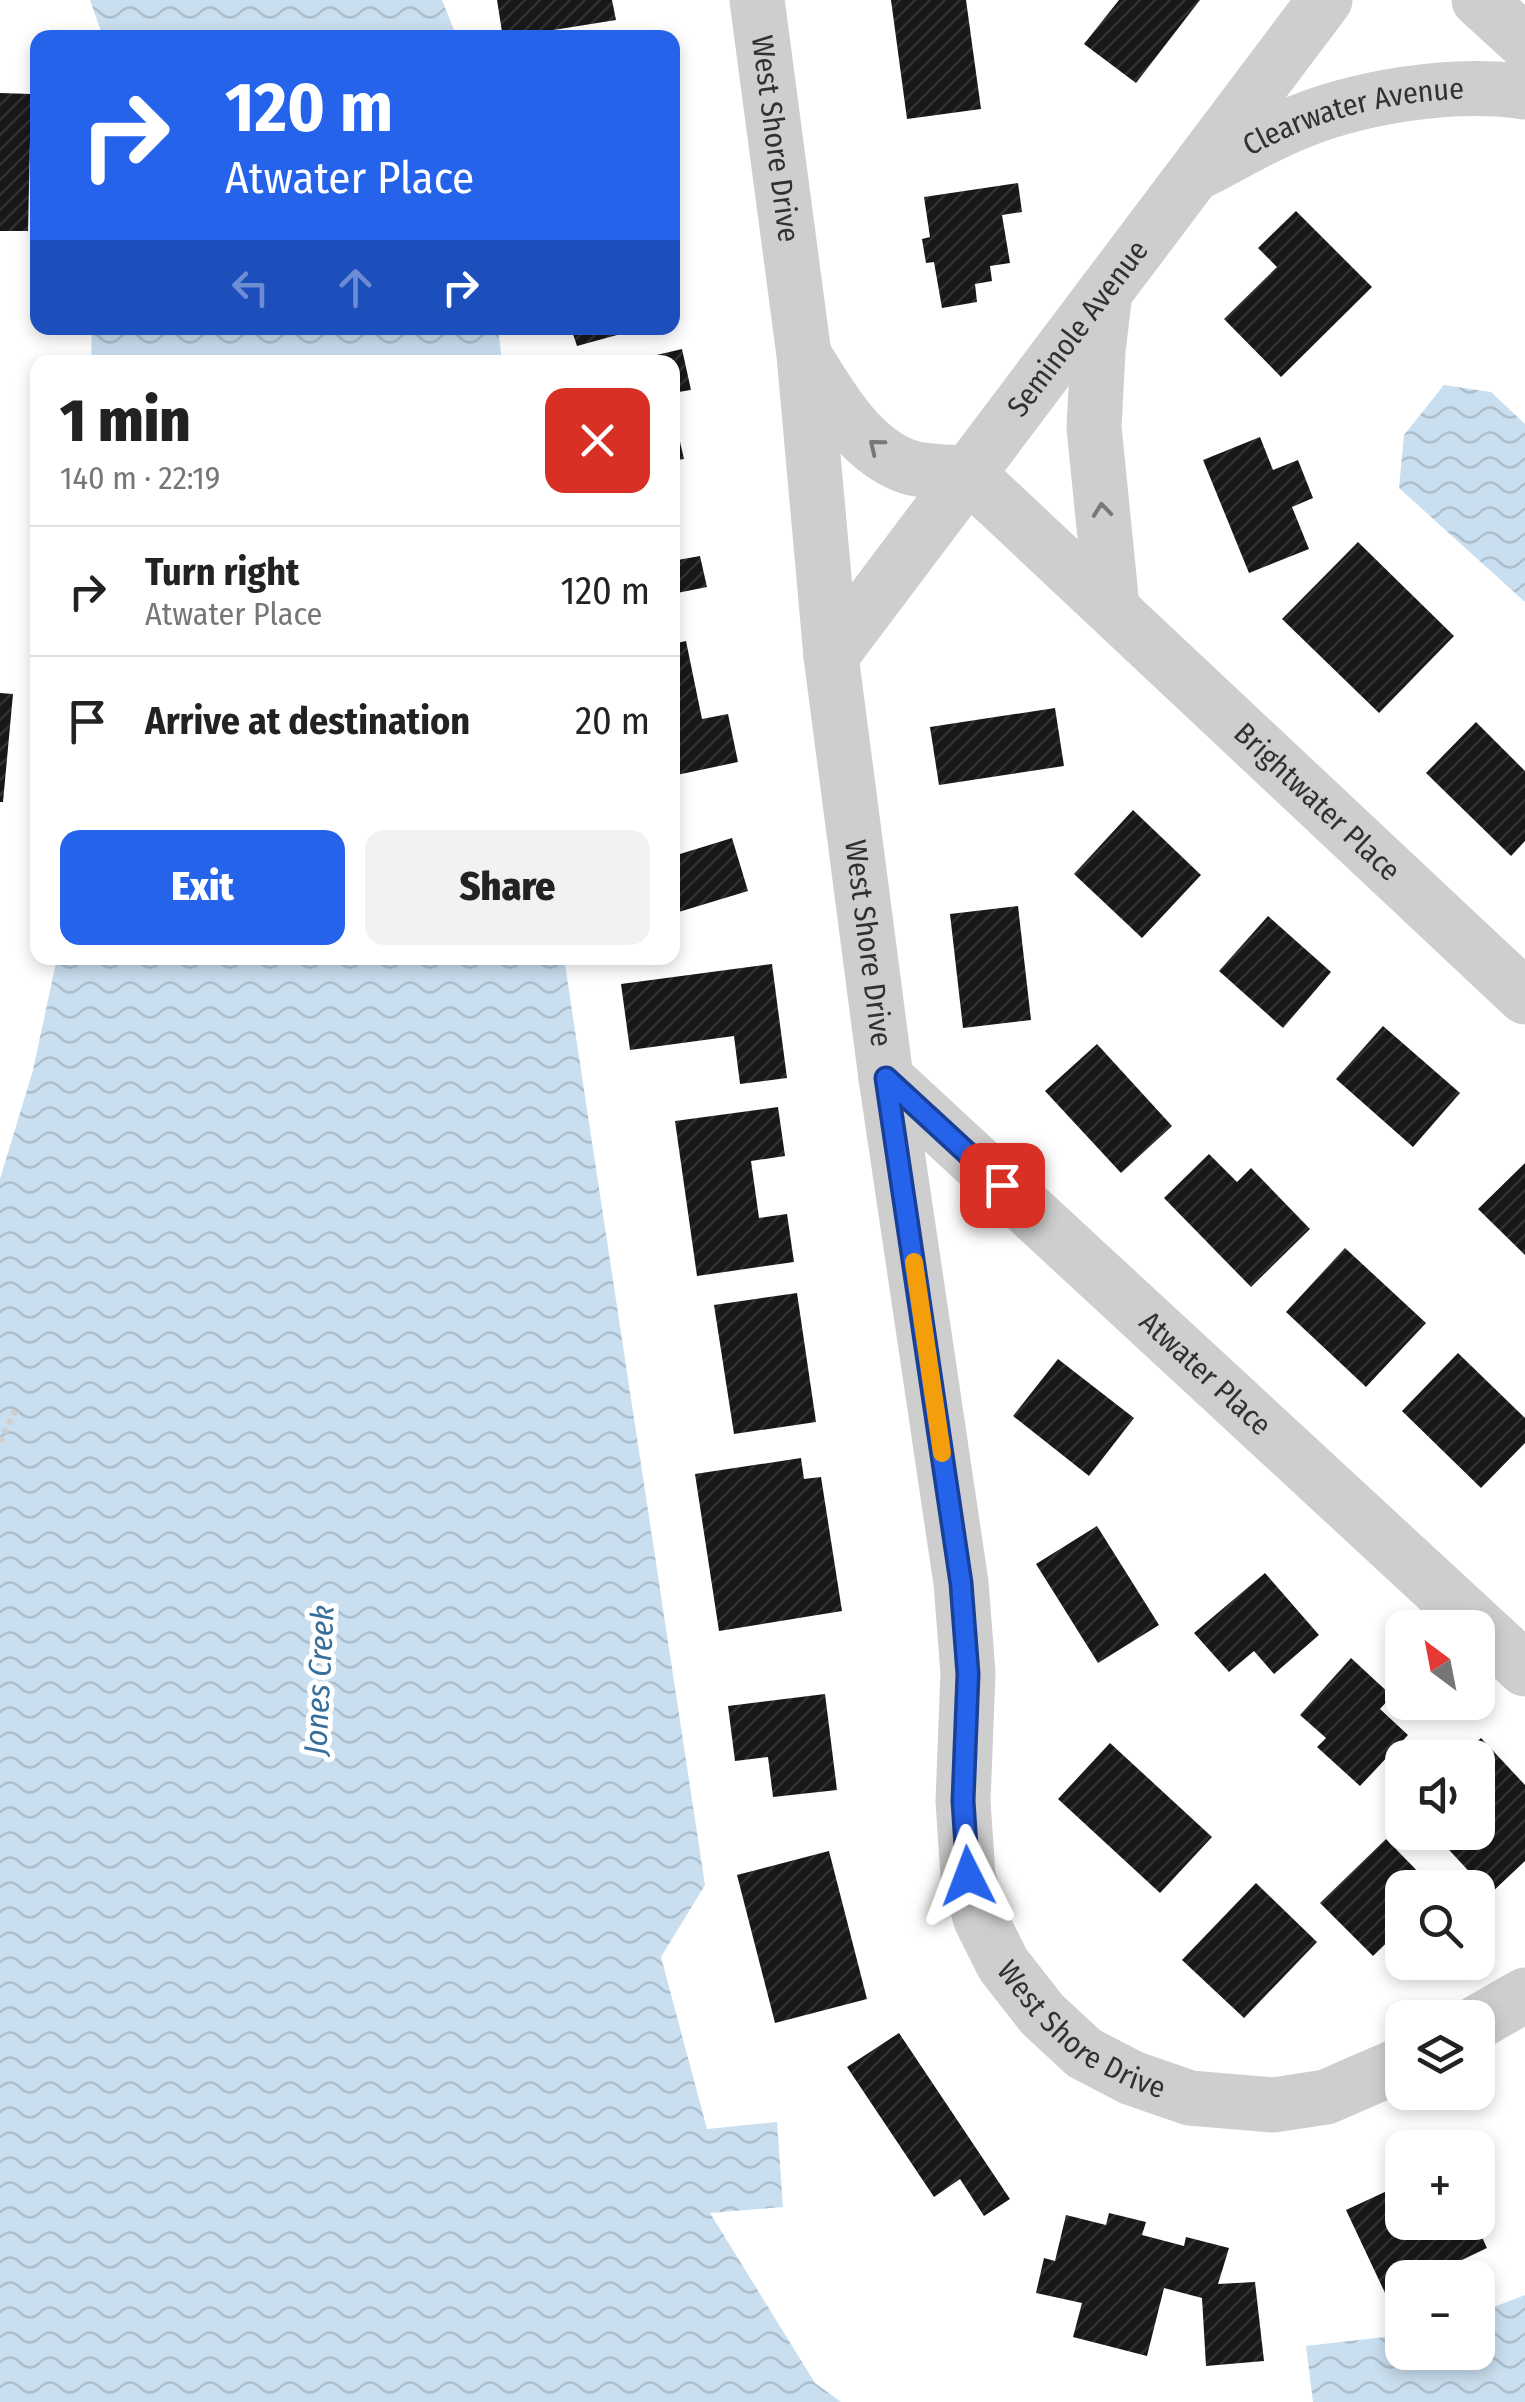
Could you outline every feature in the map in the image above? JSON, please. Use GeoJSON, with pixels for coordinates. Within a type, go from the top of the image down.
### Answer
{"type":"FeatureCollection","features":[{"type":"Feature","properties":{"kind":"street","name":"West Shore Drive"},"geometry":{"type":"LineString","coordinates":[[757,0],[804,355],[831,656],[886,1078],[961,1583],[968,1674],[963,1801],[968,1876],[981,1920],[1003,1964],[1042,2014],[1084,2052],[1132,2078],[1190,2098],[1273,2105],[1326,2097],[1385,2071]]}},
{"type":"Feature","properties":{"kind":"street","name":"Seminole Avenue"},"geometry":{"type":"LineString","coordinates":[[831,656],[1325,0]]}},
{"type":"Feature","properties":{"kind":"street"},"geometry":{"type":"LineString","coordinates":[[1479,0],[1525,42]]}},
{"type":"Feature","properties":{"kind":"street","name":"Clearwater Avenue"},"geometry":{"type":"LineString","coordinates":[[1192,176],[1288,126],[1345,108],[1456,89],[1525,92]]}},
{"type":"Feature","properties":{"kind":"street"},"geometry":{"type":"LineString","coordinates":[[1106,290],[1094,427],[1112,607]]}},
{"type":"Feature","properties":{"kind":"street"},"geometry":{"type":"LineString","coordinates":[[804,355],[830,397],[886,456],[910,467],[967,473]]}},
{"type":"Feature","properties":{"kind":"street","name":"Brightwater Place"},"geometry":{"type":"LineString","coordinates":[[967,473],[1525,997]]}},
{"type":"Feature","properties":{"kind":"street","name":"Atwater Place"},"geometry":{"type":"LineString","coordinates":[[886,1078],[1525,1669]]}},
{"type":"Feature","properties":{"kind":"street"},"geometry":{"type":"LineString","coordinates":[[1495,2012],[1525,1995]]}},
{"type":"Feature","properties":{"kind":"path"},"geometry":{"type":"LineString","coordinates":[[0,1442],[16,1409]]}},
{"type":"Feature","properties":{"kind":"water"},"geometry":{"type":"Polygon","coordinates":[[[90,0],[442,0],[454,30],[101,30],[90,0]]]}},
{"type":"Feature","properties":{"kind":"water"},"geometry":{"type":"Polygon","coordinates":[[[92,335],[499,335],[501,355],[91,355],[92,335]]]}},
{"type":"Feature","properties":{"kind":"water"},"geometry":{"type":"Polygon","coordinates":[[[1444,385],[1491,392],[1525,424],[1525,602],[1399,488],[1404,435],[1444,385]]]}},
{"type":"Feature","properties":{"kind":"water","name":"Jones Creek"},"geometry":{"type":"Polygon","coordinates":[[[56,965],[565,965],[705,1885],[661,1957],[707,2129],[777,2122],[783,2207],[710,2213],[815,2383],[841,2402],[0,2402],[0,1179],[33,1070],[56,965]]]}},
{"type":"Feature","properties":{"kind":"water"},"geometry":{"type":"Polygon","coordinates":[[[1525,2295],[1525,2402],[1313,2402],[1306,2346],[1385,2337],[1385,2370],[1495,2370],[1495,2306],[1525,2295]]]}},
{"type":"Feature","properties":{"kind":"building"},"geometry":{"type":"Polygon","coordinates":[[[497,0],[612,0],[616,20],[553,30],[502,30],[497,0]]]}},
{"type":"Feature","properties":{"kind":"building"},"geometry":{"type":"Polygon","coordinates":[[[891,0],[966,0],[981,109],[907,119],[891,0]]]}},
{"type":"Feature","properties":{"kind":"building"},"geometry":{"type":"Polygon","coordinates":[[[1119,0],[1200,0],[1136,83],[1084,44],[1119,0]]]}},
{"type":"Feature","properties":{"kind":"building"},"geometry":{"type":"Polygon","coordinates":[[[0,93],[30,94],[28,231],[0,231],[0,93]]]}},
{"type":"Feature","properties":{"kind":"building"},"geometry":{"type":"Polygon","coordinates":[[[1018,183],[1022,212],[1002,215],[1010,263],[990,266],[992,281],[975,284],[977,302],[942,308],[934,262],[926,263],[922,239],[930,237],[924,197],[1018,183]]]}},
{"type":"Feature","properties":{"kind":"building"},"geometry":{"type":"Polygon","coordinates":[[[1296,211],[1372,287],[1281,377],[1224,319],[1277,267],[1258,248],[1296,211]]]}},
{"type":"Feature","properties":{"kind":"building"},"geometry":{"type":"Polygon","coordinates":[[[573,335],[617,335],[577,346],[573,335]]]}},
{"type":"Feature","properties":{"kind":"building"},"geometry":{"type":"Polygon","coordinates":[[[682,349],[691,390],[680,392],[680,355],[657,355],[682,349]]]}},
{"type":"Feature","properties":{"kind":"building"},"geometry":{"type":"Polygon","coordinates":[[[1260,437],[1273,470],[1298,460],[1313,498],[1292,507],[1309,549],[1249,573],[1203,460],[1260,437]]]}},
{"type":"Feature","properties":{"kind":"building"},"geometry":{"type":"Polygon","coordinates":[[[1358,542],[1454,636],[1379,713],[1282,619],[1358,542]]]}},
{"type":"Feature","properties":{"kind":"building"},"geometry":{"type":"Polygon","coordinates":[[[700,556],[707,587],[680,592],[680,560],[700,556]]]}},
{"type":"Feature","properties":{"kind":"building"},"geometry":{"type":"Polygon","coordinates":[[[686,641],[702,719],[728,714],[738,762],[680,774],[680,642],[686,641]]]}},
{"type":"Feature","properties":{"kind":"building"},"geometry":{"type":"Polygon","coordinates":[[[0,693],[13,694],[3,802],[0,802],[0,693]]]}},
{"type":"Feature","properties":{"kind":"building"},"geometry":{"type":"Polygon","coordinates":[[[1055,708],[1064,766],[939,785],[930,727],[1055,708]]]}},
{"type":"Feature","properties":{"kind":"building"},"geometry":{"type":"Polygon","coordinates":[[[1476,722],[1525,771],[1525,841],[1511,856],[1426,773],[1476,722]]]}},
{"type":"Feature","properties":{"kind":"building"},"geometry":{"type":"Polygon","coordinates":[[[1133,810],[1201,875],[1142,938],[1074,874],[1133,810]]]}},
{"type":"Feature","properties":{"kind":"building"},"geometry":{"type":"Polygon","coordinates":[[[732,838],[748,891],[680,912],[680,854],[732,838]]]}},
{"type":"Feature","properties":{"kind":"building"},"geometry":{"type":"Polygon","coordinates":[[[1018,906],[1031,1020],[963,1028],[950,914],[1018,906]]]}},
{"type":"Feature","properties":{"kind":"building"},"geometry":{"type":"Polygon","coordinates":[[[1268,916],[1331,972],[1283,1028],[1219,971],[1268,916]]]}},
{"type":"Feature","properties":{"kind":"building"},"geometry":{"type":"Polygon","coordinates":[[[772,964],[787,1078],[740,1084],[734,1036],[630,1050],[621,984],[772,964]]]}},
{"type":"Feature","properties":{"kind":"building"},"geometry":{"type":"Polygon","coordinates":[[[1383,1026],[1460,1093],[1413,1147],[1336,1079],[1383,1026]]]}},
{"type":"Feature","properties":{"kind":"building"},"geometry":{"type":"Polygon","coordinates":[[[1097,1044],[1172,1126],[1121,1173],[1045,1091],[1097,1044]]]}},
{"type":"Feature","properties":{"kind":"building"},"geometry":{"type":"Polygon","coordinates":[[[778,1107],[785,1156],[751,1161],[759,1218],[787,1214],[794,1262],[697,1276],[675,1121],[778,1107]]]}},
{"type":"Feature","properties":{"kind":"building"},"geometry":{"type":"Polygon","coordinates":[[[1209,1154],[1237,1182],[1251,1168],[1310,1229],[1251,1287],[1164,1198],[1209,1154]]]}},
{"type":"Feature","properties":{"kind":"building"},"geometry":{"type":"Polygon","coordinates":[[[1525,1163],[1525,1255],[1478,1209],[1525,1163]]]}},
{"type":"Feature","properties":{"kind":"building"},"geometry":{"type":"Polygon","coordinates":[[[1345,1248],[1426,1323],[1366,1387],[1286,1312],[1345,1248]]]}},
{"type":"Feature","properties":{"kind":"building"},"geometry":{"type":"Polygon","coordinates":[[[797,1293],[816,1422],[734,1434],[714,1305],[797,1293]]]}},
{"type":"Feature","properties":{"kind":"building"},"geometry":{"type":"Polygon","coordinates":[[[1458,1353],[1525,1418],[1525,1443],[1481,1488],[1402,1411],[1458,1353]]]}},
{"type":"Feature","properties":{"kind":"building"},"geometry":{"type":"Polygon","coordinates":[[[1058,1359],[1134,1418],[1089,1476],[1013,1416],[1058,1359]]]}},
{"type":"Feature","properties":{"kind":"building"},"geometry":{"type":"Polygon","coordinates":[[[801,1458],[804,1479],[821,1477],[842,1611],[719,1631],[695,1474],[801,1458]]]}},
{"type":"Feature","properties":{"kind":"building"},"geometry":{"type":"Polygon","coordinates":[[[1097,1526],[1159,1625],[1098,1663],[1036,1564],[1097,1526]]]}},
{"type":"Feature","properties":{"kind":"building"},"geometry":{"type":"Polygon","coordinates":[[[1265,1573],[1319,1635],[1274,1674],[1254,1651],[1229,1672],[1194,1633],[1265,1573]]]}},
{"type":"Feature","properties":{"kind":"building"},"geometry":{"type":"Polygon","coordinates":[[[1351,1658],[1385,1690],[1385,1704],[1380,1709],[1385,1720],[1392,1720],[1408,1735],[1403,1740],[1385,1740],[1385,1759],[1360,1786],[1317,1747],[1326,1738],[1300,1715],[1351,1658]]]}},
{"type":"Feature","properties":{"kind":"building"},"geometry":{"type":"Polygon","coordinates":[[[825,1694],[837,1790],[773,1797],[768,1757],[735,1761],[728,1706],[825,1694]]]}},
{"type":"Feature","properties":{"kind":"building"},"geometry":{"type":"Polygon","coordinates":[[[1110,1743],[1212,1837],[1160,1893],[1058,1799],[1110,1743]]]}},
{"type":"Feature","properties":{"kind":"building"},"geometry":{"type":"Polygon","coordinates":[[[1495,1753],[1525,1785],[1525,1861],[1495,1889],[1495,1870],[1468,1870],[1449,1850],[1495,1850],[1495,1753]]]}},
{"type":"Feature","properties":{"kind":"building"},"geometry":{"type":"Polygon","coordinates":[[[1385,1840],[1385,1850],[1397,1850],[1416,1870],[1385,1870],[1385,1944],[1373,1956],[1320,1903],[1385,1840]]]}},
{"type":"Feature","properties":{"kind":"building"},"geometry":{"type":"Polygon","coordinates":[[[829,1851],[867,1999],[775,2023],[737,1875],[829,1851]]]}},
{"type":"Feature","properties":{"kind":"building"},"geometry":{"type":"Polygon","coordinates":[[[1256,1883],[1317,1942],[1244,2018],[1182,1960],[1256,1883]]]}},
{"type":"Feature","properties":{"kind":"building"},"geometry":{"type":"Polygon","coordinates":[[[899,2033],[1010,2199],[984,2216],[960,2179],[934,2197],[847,2067],[899,2033]]]}},
{"type":"Feature","properties":{"kind":"building"},"geometry":{"type":"Polygon","coordinates":[[[1385,2192],[1385,2240],[1483,2240],[1487,2248],[1462,2260],[1385,2260],[1385,2293],[1346,2210],[1385,2192]]]}},
{"type":"Feature","properties":{"kind":"building"},"geometry":{"type":"Polygon","coordinates":[[[1109,2213],[1146,2222],[1142,2235],[1184,2246],[1186,2237],[1229,2248],[1218,2284],[1255,2282],[1264,2361],[1206,2366],[1202,2298],[1164,2288],[1147,2356],[1073,2337],[1082,2303],[1036,2293],[1044,2258],[1055,2261],[1066,2215],[1106,2225],[1109,2213]]]}},
{"type":"Feature","properties":{"kind":"slow traffic"},"geometry":{"type":"LineString","coordinates":[[914,1262],[942,1453]]}},
{"type":"Feature","properties":{"kind":"route"},"geometry":{"type":"LineString","coordinates":[[968,1876],[963,1801],[968,1674],[961,1583],[886,1078],[1002,1185]]}}]}
